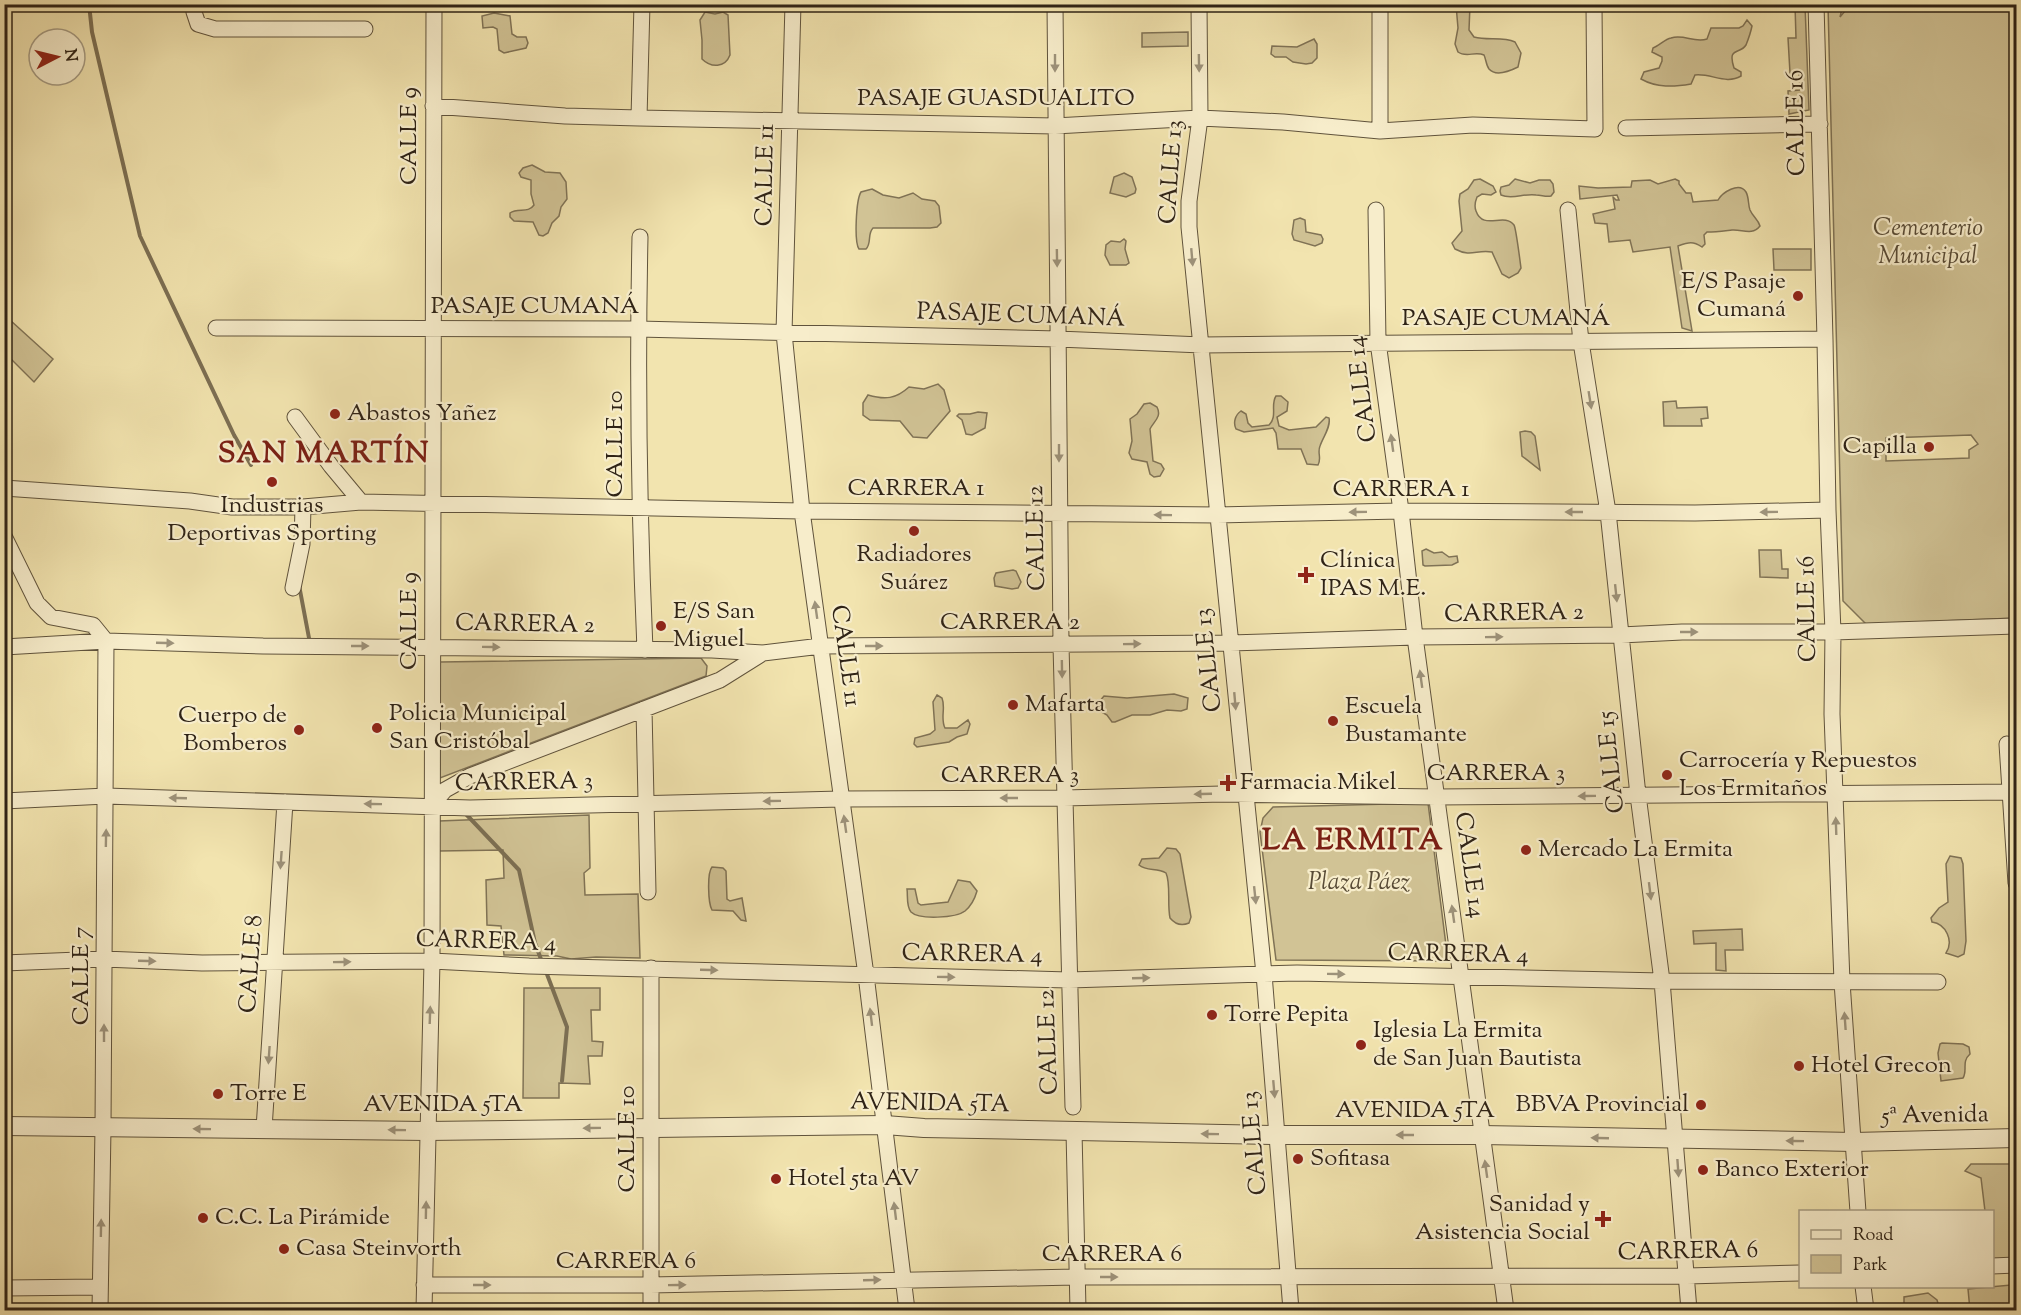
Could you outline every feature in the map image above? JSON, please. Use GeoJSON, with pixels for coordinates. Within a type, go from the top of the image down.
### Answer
{"type":"FeatureCollection","features":[{"type":"Feature","properties":{"kind":"street"},"geometry":{"type":"LineString","coordinates":[[197,4],[194,12],[198,24],[215,29],[365,29]]}},
{"type":"Feature","properties":{"kind":"street","name":"CALLE 9"},"geometry":{"type":"LineString","coordinates":[[424,1311],[432,961],[434,4]]}},
{"type":"Feature","properties":{"kind":"street"},"geometry":{"type":"LineString","coordinates":[[639,118],[642,4]]}},
{"type":"Feature","properties":{"kind":"street","name":"CALLE 11"},"geometry":{"type":"LineString","coordinates":[[793,4],[784,333],[802,512],[866,975],[907,1311]]}},
{"type":"Feature","properties":{"kind":"street","name":"CALLE 12"},"geometry":{"type":"LineString","coordinates":[[1055,4],[1061,645],[1073,1107]]}},
{"type":"Feature","properties":{"kind":"street","name":"CALLE 13"},"geometry":{"type":"LineString","coordinates":[[1198,4],[1200,118],[1189,210],[1194,286],[1202,345],[1263,974],[1291,1311]]}},
{"type":"Feature","properties":{"kind":"street"},"geometry":{"type":"LineString","coordinates":[[1380,4],[1380,131]]}},
{"type":"Feature","properties":{"kind":"street","name":"PASAJE GUASDUALITO"},"geometry":{"type":"LineString","coordinates":[[433,106],[565,116],[639,118],[1055,126],[1200,118],[1283,122],[1380,131],[1473,125],[1595,129],[1594,4]]}},
{"type":"Feature","properties":{"kind":"street","name":"CALLE 16"},"geometry":{"type":"LineString","coordinates":[[1816,4],[1833,632],[1832,714],[1842,982],[1858,1210]]}},
{"type":"Feature","properties":{"kind":"street"},"geometry":{"type":"LineString","coordinates":[[1626,129],[1820,124]]}},
{"type":"Feature","properties":{"kind":"street","name":"CALLE 14"},"geometry":{"type":"LineString","coordinates":[[1376,210],[1378,342],[1415,637],[1506,1311]]}},
{"type":"Feature","properties":{"kind":"street","name":"CALLE 15"},"geometry":{"type":"LineString","coordinates":[[1568,210],[1581,342],[1608,512],[1638,795],[1662,981],[1689,1311]]}},
{"type":"Feature","properties":{"kind":"street","name":"CALLE 10"},"geometry":{"type":"LineString","coordinates":[[640,237],[639,508],[645,650]]}},
{"type":"Feature","properties":{"kind":"street","name":"PASAJE CUMANÁ"},"geometry":{"type":"LineString","coordinates":[[216,328],[638,329],[1058,339],[1202,345],[1826,339]]}},
{"type":"Feature","properties":{"kind":"street"},"geometry":{"type":"LineString","coordinates":[[295,417],[361,502]]}},
{"type":"Feature","properties":{"kind":"street","name":"CARRERA 1"},"geometry":{"type":"LineString","coordinates":[[4,488],[190,501],[232,507],[303,507],[361,502],[802,512],[1217,515],[1401,511],[1695,513],[1828,510]]}},
{"type":"Feature","properties":{"kind":"street"},"geometry":{"type":"LineString","coordinates":[[293,588],[302,544],[303,507]]}},
{"type":"Feature","properties":{"kind":"street"},"geometry":{"type":"LineString","coordinates":[[4,536],[38,603],[51,617],[93,624],[106,641]]}},
{"type":"Feature","properties":{"kind":"street","name":"CARRERA 2"},"geometry":{"type":"LineString","coordinates":[[4,647],[106,641],[263,646],[432,646],[712,650],[763,653],[821,646],[1230,643],[1682,632],[1833,632],[2016,626]]}},
{"type":"Feature","properties":{"kind":"street","name":"CALLE 7"},"geometry":{"type":"LineString","coordinates":[[100,1311],[104,1128],[106,641]]}},
{"type":"Feature","properties":{"kind":"street"},"geometry":{"type":"LineString","coordinates":[[712,650],[724,666],[720,680]]}},
{"type":"Feature","properties":{"kind":"street"},"geometry":{"type":"LineString","coordinates":[[432,805],[445,790],[470,776],[720,680],[763,653]]}},
{"type":"Feature","properties":{"kind":"street"},"geometry":{"type":"LineString","coordinates":[[644,709],[648,892]]}},
{"type":"Feature","properties":{"kind":"street"},"geometry":{"type":"LineString","coordinates":[[2007,744],[2013,792],[2016,883]]}},
{"type":"Feature","properties":{"kind":"street","name":"CARRERA 3"},"geometry":{"type":"LineString","coordinates":[[4,801],[106,796],[470,808],[841,799],[1244,794],[1437,797],[2013,792]]}},
{"type":"Feature","properties":{"kind":"street","name":"CALLE 8"},"geometry":{"type":"LineString","coordinates":[[264,1129],[285,802]]}},
{"type":"Feature","properties":{"kind":"street","name":"CARRERA 4"},"geometry":{"type":"LineString","coordinates":[[4,963],[104,959],[202,963],[432,961],[529,966],[1069,980],[1263,974],[1662,981],[1938,982]]}},
{"type":"Feature","properties":{"kind":"street","name":"CALLE 10"},"geometry":{"type":"LineString","coordinates":[[651,968],[651,1311]]}},
{"type":"Feature","properties":{"kind":"street","name":"AVENIDA 5TA"},"geometry":{"type":"LineString","coordinates":[[4,1126],[427,1131],[885,1125],[924,1128],[1278,1135],[1481,1135],[1854,1142]]}},
{"type":"Feature","properties":{"kind":"street"},"geometry":{"type":"LineString","coordinates":[[1074,1131],[1078,1311]]}},
{"type":"Feature","properties":{"kind":"street","name":"5ª Avenida"},"geometry":{"type":"LineString","coordinates":[[1854,1142],[2016,1138]]}},
{"type":"Feature","properties":{"kind":"street"},"geometry":{"type":"LineString","coordinates":[[1994,1266],[2016,1265]]}},
{"type":"Feature","properties":{"kind":"street","name":"CARRERA 6"},"geometry":{"type":"LineString","coordinates":[[424,1285],[650,1285],[1076,1277],[1687,1276],[1799,1273]]}},
{"type":"Feature","properties":{"kind":"street"},"geometry":{"type":"LineString","coordinates":[[4,1288],[100,1287]]}},
{"type":"Feature","properties":{"kind":"street"},"geometry":{"type":"LineString","coordinates":[[1863,1288],[1866,1311]]}},
{"type":"Feature","properties":{"kind":"green space"},"geometry":{"type":"Polygon","coordinates":[[[1456,5],[1470,5],[1469,30],[1474,37],[1515,42],[1521,53],[1518,67],[1507,72],[1495,73],[1487,66],[1484,55],[1458,52],[1455,44],[1458,28],[1456,5]]]}},
{"type":"Feature","properties":{"kind":"green space"},"geometry":{"type":"Polygon","coordinates":[[[1795,5],[1805,5],[1809,110],[1789,114],[1788,91],[1800,90],[1799,73],[1790,73],[1788,38],[1796,38],[1795,5]]]}},
{"type":"Feature","properties":{"kind":"green space","name":"Cementerio Municipal"},"geometry":{"type":"Polygon","coordinates":[[[1828,5],[1843,5],[1840,17],[1850,5],[2016,5],[2016,618],[1866,624],[1843,601],[1828,5]],[[1971,435],[1886,438],[1886,461],[1969,458],[1969,450],[1978,444],[1971,435]]]}},
{"type":"Feature","properties":{"kind":"green space"},"geometry":{"type":"Polygon","coordinates":[[[705,12],[715,14],[723,12],[728,15],[730,55],[725,62],[718,65],[709,64],[702,59],[700,20],[705,12]]]}},
{"type":"Feature","properties":{"kind":"green space"},"geometry":{"type":"Polygon","coordinates":[[[494,13],[510,16],[512,34],[517,37],[526,37],[528,43],[526,48],[504,53],[499,50],[497,29],[483,28],[482,16],[494,13]]]}},
{"type":"Feature","properties":{"kind":"green space"},"geometry":{"type":"Polygon","coordinates":[[[1747,20],[1752,26],[1746,45],[1735,52],[1732,57],[1734,68],[1741,72],[1741,76],[1724,79],[1695,75],[1691,84],[1672,86],[1653,84],[1641,79],[1644,72],[1659,68],[1662,57],[1652,52],[1653,48],[1666,40],[1676,37],[1707,39],[1711,28],[1739,28],[1747,20]]]}},
{"type":"Feature","properties":{"kind":"green space"},"geometry":{"type":"Polygon","coordinates":[[[1188,32],[1188,46],[1142,47],[1142,33],[1188,32]]]}},
{"type":"Feature","properties":{"kind":"green space"},"geometry":{"type":"Polygon","coordinates":[[[1314,39],[1317,44],[1317,58],[1312,63],[1293,62],[1286,57],[1275,57],[1271,54],[1272,46],[1297,47],[1314,39]]]}},
{"type":"Feature","properties":{"kind":"green space"},"geometry":{"type":"Polygon","coordinates":[[[532,165],[545,172],[560,173],[566,182],[567,199],[548,233],[543,236],[539,235],[533,222],[514,221],[510,217],[513,211],[529,209],[534,205],[531,180],[521,177],[519,173],[523,168],[532,165]]]}},
{"type":"Feature","properties":{"kind":"green space"},"geometry":{"type":"Polygon","coordinates":[[[1124,173],[1132,177],[1135,193],[1126,197],[1110,193],[1114,177],[1124,173]]]}},
{"type":"Feature","properties":{"kind":"green space"},"geometry":{"type":"Polygon","coordinates":[[[1480,179],[1493,186],[1496,192],[1477,197],[1475,207],[1479,217],[1488,221],[1510,221],[1515,227],[1521,268],[1518,273],[1509,278],[1502,274],[1492,252],[1461,252],[1455,249],[1452,243],[1462,231],[1460,194],[1468,189],[1474,180],[1480,179]]]}},
{"type":"Feature","properties":{"kind":"green space"},"geometry":{"type":"Polygon","coordinates":[[[1515,179],[1530,183],[1550,180],[1554,192],[1551,196],[1509,197],[1501,195],[1501,187],[1509,185],[1515,179]]]}},
{"type":"Feature","properties":{"kind":"green space"},"geometry":{"type":"Polygon","coordinates":[[[1675,179],[1679,181],[1686,193],[1691,193],[1693,202],[1718,200],[1731,189],[1743,189],[1747,194],[1750,210],[1760,226],[1754,231],[1707,232],[1704,235],[1705,244],[1702,247],[1691,243],[1678,246],[1692,331],[1682,328],[1670,247],[1633,252],[1630,240],[1609,242],[1607,224],[1595,223],[1593,214],[1615,209],[1613,197],[1619,200],[1617,195],[1580,199],[1579,186],[1631,187],[1632,181],[1650,180],[1658,184],[1675,179]]]}},
{"type":"Feature","properties":{"kind":"green space"},"geometry":{"type":"Polygon","coordinates":[[[872,189],[883,195],[899,198],[913,193],[922,199],[935,201],[939,206],[941,223],[937,227],[930,228],[873,228],[868,247],[859,249],[856,230],[859,196],[861,192],[872,189]]]}},
{"type":"Feature","properties":{"kind":"green space"},"geometry":{"type":"Polygon","coordinates":[[[1300,218],[1305,220],[1306,232],[1321,235],[1322,243],[1315,246],[1294,240],[1292,234],[1294,220],[1300,218]]]}},
{"type":"Feature","properties":{"kind":"green space"},"geometry":{"type":"Polygon","coordinates":[[[1124,239],[1129,263],[1110,265],[1105,255],[1106,245],[1111,241],[1120,242],[1124,239]]]}},
{"type":"Feature","properties":{"kind":"green space"},"geometry":{"type":"Polygon","coordinates":[[[1773,249],[1811,249],[1811,270],[1774,270],[1773,249]]]}},
{"type":"Feature","properties":{"kind":"green space"},"geometry":{"type":"Polygon","coordinates":[[[10,320],[53,359],[34,382],[5,353],[5,325],[10,320]]]}},
{"type":"Feature","properties":{"kind":"green space"},"geometry":{"type":"Polygon","coordinates":[[[938,384],[944,390],[950,411],[927,438],[913,437],[900,421],[870,420],[863,415],[863,403],[868,395],[880,398],[890,397],[900,394],[909,387],[924,389],[938,384]]]}},
{"type":"Feature","properties":{"kind":"green space"},"geometry":{"type":"Polygon","coordinates":[[[1276,396],[1281,396],[1288,402],[1287,411],[1277,417],[1279,426],[1289,430],[1316,427],[1326,417],[1329,418],[1328,428],[1319,449],[1318,465],[1307,464],[1301,449],[1278,449],[1273,428],[1244,432],[1236,429],[1235,419],[1241,411],[1246,414],[1248,423],[1252,427],[1269,425],[1273,418],[1276,396]]]}},
{"type":"Feature","properties":{"kind":"green space"},"geometry":{"type":"Polygon","coordinates":[[[1676,401],[1677,408],[1707,407],[1708,418],[1701,419],[1702,426],[1664,426],[1663,402],[1676,401]]]}},
{"type":"Feature","properties":{"kind":"green space"},"geometry":{"type":"Polygon","coordinates":[[[1150,403],[1157,407],[1159,414],[1150,429],[1153,461],[1161,464],[1164,469],[1160,476],[1154,477],[1150,474],[1147,462],[1132,459],[1129,453],[1132,441],[1130,419],[1144,404],[1150,403]]]}},
{"type":"Feature","properties":{"kind":"green space"},"geometry":{"type":"Polygon","coordinates":[[[978,412],[987,413],[985,428],[972,435],[966,434],[962,420],[957,416],[978,412]]]}},
{"type":"Feature","properties":{"kind":"green space"},"geometry":{"type":"Polygon","coordinates":[[[1525,431],[1535,436],[1540,470],[1522,456],[1520,432],[1525,431]]]}},
{"type":"Feature","properties":{"kind":"green space"},"geometry":{"type":"Polygon","coordinates":[[[1426,549],[1434,553],[1442,552],[1449,557],[1457,556],[1458,562],[1452,565],[1425,566],[1422,551],[1426,549]]]}},
{"type":"Feature","properties":{"kind":"green space"},"geometry":{"type":"Polygon","coordinates":[[[1759,550],[1781,550],[1782,569],[1788,569],[1788,578],[1760,577],[1759,550]]]}},
{"type":"Feature","properties":{"kind":"green space"},"geometry":{"type":"Polygon","coordinates":[[[1016,571],[1021,582],[1018,588],[995,586],[996,573],[1016,571]]]}},
{"type":"Feature","properties":{"kind":"green space"},"geometry":{"type":"Polygon","coordinates":[[[701,658],[707,666],[706,676],[440,778],[440,662],[701,658]]]}},
{"type":"Feature","properties":{"kind":"green space"},"geometry":{"type":"Polygon","coordinates":[[[1174,694],[1188,698],[1187,709],[1167,710],[1150,715],[1132,715],[1115,722],[1100,711],[1099,702],[1104,696],[1127,698],[1174,694]]]}},
{"type":"Feature","properties":{"kind":"green space"},"geometry":{"type":"Polygon","coordinates":[[[937,695],[942,698],[943,702],[945,728],[957,728],[968,720],[970,724],[967,734],[949,742],[917,747],[914,744],[915,738],[930,734],[935,730],[933,702],[937,695]]]}},
{"type":"Feature","properties":{"kind":"green space","name":"Plaza Páez"},"geometry":{"type":"Polygon","coordinates":[[[1428,803],[1448,961],[1276,960],[1260,832],[1263,818],[1273,807],[1428,803]]]}},
{"type":"Feature","properties":{"kind":"green space"},"geometry":{"type":"Polygon","coordinates":[[[589,815],[590,868],[584,873],[585,895],[638,894],[640,958],[571,959],[557,956],[504,955],[501,926],[487,925],[486,880],[504,878],[503,850],[439,851],[439,821],[589,815]]]}},
{"type":"Feature","properties":{"kind":"green space"},"geometry":{"type":"Polygon","coordinates":[[[1167,848],[1176,849],[1180,854],[1191,917],[1189,923],[1186,924],[1179,924],[1170,918],[1166,873],[1139,865],[1142,859],[1159,858],[1167,848]]]}},
{"type":"Feature","properties":{"kind":"green space"},"geometry":{"type":"Polygon","coordinates":[[[1950,856],[1961,858],[1963,864],[1966,941],[1964,954],[1958,957],[1946,953],[1949,938],[1945,930],[1932,922],[1931,918],[1948,902],[1946,864],[1950,856]]]}},
{"type":"Feature","properties":{"kind":"green space"},"geometry":{"type":"Polygon","coordinates":[[[712,867],[723,868],[726,871],[727,899],[730,901],[742,898],[746,921],[741,920],[733,911],[712,910],[709,875],[712,867]]]}},
{"type":"Feature","properties":{"kind":"green space"},"geometry":{"type":"Polygon","coordinates":[[[958,880],[970,882],[977,891],[965,911],[954,915],[929,917],[915,915],[909,910],[907,889],[915,889],[918,903],[921,905],[948,902],[958,880]]]}},
{"type":"Feature","properties":{"kind":"green space"},"geometry":{"type":"Polygon","coordinates":[[[1742,929],[1743,950],[1725,950],[1726,971],[1716,970],[1716,943],[1694,944],[1693,931],[1742,929]]]}},
{"type":"Feature","properties":{"kind":"green space"},"geometry":{"type":"Polygon","coordinates":[[[524,988],[600,988],[600,1010],[591,1010],[592,1041],[603,1042],[602,1056],[588,1056],[590,1084],[559,1083],[559,1098],[523,1098],[524,988]]]}},
{"type":"Feature","properties":{"kind":"green space"},"geometry":{"type":"Polygon","coordinates":[[[1942,1043],[1963,1044],[1969,1047],[1970,1054],[1966,1060],[1963,1078],[1941,1081],[1938,1053],[1942,1043]]]}},
{"type":"Feature","properties":{"kind":"green space"},"geometry":{"type":"Polygon","coordinates":[[[1971,1164],[2016,1164],[2016,1244],[2013,1258],[1994,1260],[1994,1210],[1985,1210],[1981,1178],[1965,1171],[1971,1164]]]}},
{"type":"Feature","properties":{"kind":"green space"},"geometry":{"type":"Polygon","coordinates":[[[2011,1285],[2014,1310],[1970,1310],[1968,1289],[2011,1285]]]}},
{"type":"Feature","properties":{"kind":"green space"},"geometry":{"type":"Polygon","coordinates":[[[1928,1293],[1937,1300],[1940,1310],[1923,1310],[1922,1305],[1911,1310],[1904,1305],[1904,1297],[1928,1293]]]}},
{"type":"Feature","properties":{"kind":"waterway"},"geometry":{"type":"LineString","coordinates":[[89,4],[92,32],[140,236],[234,435],[251,465]]}},
{"type":"Feature","properties":{"kind":"waterway"},"geometry":{"type":"LineString","coordinates":[[299,585],[309,638]]}},
{"type":"Feature","properties":{"kind":"waterway"},"geometry":{"type":"LineString","coordinates":[[464,812],[519,870],[535,943],[542,962]]}},
{"type":"Feature","properties":{"kind":"waterway"},"geometry":{"type":"LineString","coordinates":[[545,969],[567,1027],[562,1081]]}},
{"type":"Feature","properties":{"kind":"place","name":"E/S Pasaje Cumaná"},"geometry":{"type":"Point","coordinates":[1798,296]}},
{"type":"Feature","properties":{"kind":"place","name":"Abastos Yañez"},"geometry":{"type":"Point","coordinates":[335,414]}},
{"type":"Feature","properties":{"kind":"place","name":"Capilla"},"geometry":{"type":"Point","coordinates":[1929,447]}},
{"type":"Feature","properties":{"kind":"place","name":"Industrias Deportivas Sporting"},"geometry":{"type":"Point","coordinates":[272,482]}},
{"type":"Feature","properties":{"kind":"place","name":"Radiadores Suárez"},"geometry":{"type":"Point","coordinates":[914,531]}},
{"type":"Feature","properties":{"kind":"place","name":"Clínica IPAS M.E."},"geometry":{"type":"Point","coordinates":[1306,575]}},
{"type":"Feature","properties":{"kind":"place","name":"E/S San Miguel"},"geometry":{"type":"Point","coordinates":[661,626]}},
{"type":"Feature","properties":{"kind":"place","name":"Mafarta"},"geometry":{"type":"Point","coordinates":[1013,705]}},
{"type":"Feature","properties":{"kind":"place","name":"Escuela Bustamante"},"geometry":{"type":"Point","coordinates":[1333,721]}},
{"type":"Feature","properties":{"kind":"place","name":"Policia Municipal San Cristóbal"},"geometry":{"type":"Point","coordinates":[377,728]}},
{"type":"Feature","properties":{"kind":"place","name":"Cuerpo de Bomberos"},"geometry":{"type":"Point","coordinates":[299,730]}},
{"type":"Feature","properties":{"kind":"place","name":"Carrocería y Repuestos Los Ermitaños"},"geometry":{"type":"Point","coordinates":[1667,775]}},
{"type":"Feature","properties":{"kind":"place","name":"Farmacia Mikel"},"geometry":{"type":"Point","coordinates":[1228,783]}},
{"type":"Feature","properties":{"kind":"place","name":"Mercado La Ermita"},"geometry":{"type":"Point","coordinates":[1526,850]}},
{"type":"Feature","properties":{"kind":"place","name":"Torre Pepita"},"geometry":{"type":"Point","coordinates":[1212,1015]}},
{"type":"Feature","properties":{"kind":"place","name":"Iglesia La Ermita de San Juan Bautista"},"geometry":{"type":"Point","coordinates":[1361,1045]}},
{"type":"Feature","properties":{"kind":"place","name":"Hotel Grecon"},"geometry":{"type":"Point","coordinates":[1799,1066]}},
{"type":"Feature","properties":{"kind":"place","name":"Torre E"},"geometry":{"type":"Point","coordinates":[218,1094]}},
{"type":"Feature","properties":{"kind":"place","name":"BBVA Provincial"},"geometry":{"type":"Point","coordinates":[1701,1105]}},
{"type":"Feature","properties":{"kind":"place","name":"Sofitasa"},"geometry":{"type":"Point","coordinates":[1298,1159]}},
{"type":"Feature","properties":{"kind":"place","name":"Banco Exterior"},"geometry":{"type":"Point","coordinates":[1703,1170]}},
{"type":"Feature","properties":{"kind":"place","name":"Hotel 5ta AV"},"geometry":{"type":"Point","coordinates":[776,1179]}},
{"type":"Feature","properties":{"kind":"place","name":"C.C. La Pirámide"},"geometry":{"type":"Point","coordinates":[203,1218]}},
{"type":"Feature","properties":{"kind":"place","name":"Sanidad y Asistencia Social"},"geometry":{"type":"Point","coordinates":[1603,1219]}},
{"type":"Feature","properties":{"kind":"place","name":"Casa Steinvorth"},"geometry":{"type":"Point","coordinates":[284,1249]}},
{"type":"Feature","properties":{"kind":"district","name":"SAN MARTÍN"},"geometry":{"type":"Point","coordinates":[324,454]}},
{"type":"Feature","properties":{"kind":"district","name":"LA ERMITA"},"geometry":{"type":"Point","coordinates":[1353,841]}}]}
